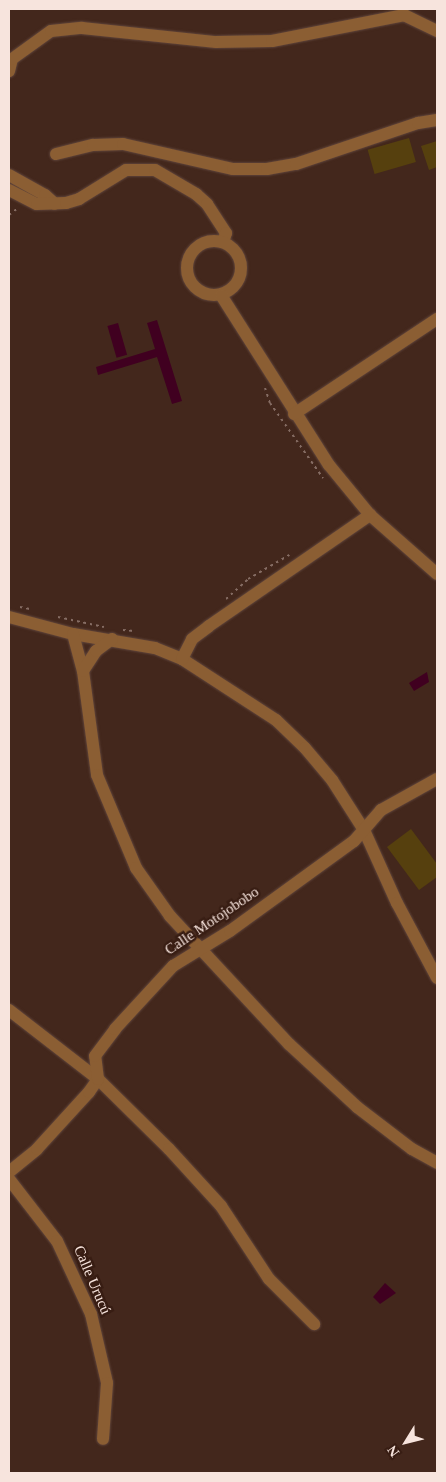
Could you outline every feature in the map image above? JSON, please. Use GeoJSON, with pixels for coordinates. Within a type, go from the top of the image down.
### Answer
{"type":"FeatureCollection","features":[{"type":"Feature","properties":{"kind":"street"},"geometry":{"type":"LineString","coordinates":[[9,71],[12,58],[51,31],[82,28],[216,42],[272,41],[404,15],[437,31]]}},
{"type":"Feature","properties":{"kind":"street"},"geometry":{"type":"LineString","coordinates":[[56,154],[93,145],[123,144],[233,169],[267,169],[296,164],[418,123],[437,120]]}},
{"type":"Feature","properties":{"kind":"street"},"geometry":{"type":"LineString","coordinates":[[154,170],[161,154]]}},
{"type":"Feature","properties":{"kind":"street"},"geometry":{"type":"LineString","coordinates":[[9,190],[37,204],[55,204],[79,199],[126,170],[154,170],[196,194],[207,204],[226,233],[223,242]]}},
{"type":"Feature","properties":{"kind":"street"},"geometry":{"type":"LineString","coordinates":[[9,176],[46,195],[55,204]]}},
{"type":"Feature","properties":{"kind":"street"},"geometry":{"type":"LineString","coordinates":[[207,241],[223,242],[236,252],[242,272],[231,290],[221,295],[211,296],[192,285],[187,264],[197,246],[207,241]]}},
{"type":"Feature","properties":{"kind":"street"},"geometry":{"type":"LineString","coordinates":[[221,295],[294,414],[329,465],[370,515],[437,574]]}},
{"type":"Feature","properties":{"kind":"street"},"geometry":{"type":"LineString","coordinates":[[294,414],[437,319]]}},
{"type":"Feature","properties":{"kind":"street"},"geometry":{"type":"LineString","coordinates":[[182,658],[192,639],[209,626],[370,515]]}},
{"type":"Feature","properties":{"kind":"street"},"geometry":{"type":"LineString","coordinates":[[13,612],[73,634],[112,632],[182,658],[238,693],[282,725],[332,780],[364,830],[397,903],[437,978]]}},
{"type":"Feature","properties":{"kind":"street"},"geometry":{"type":"LineString","coordinates":[[83,671],[96,651],[112,632]]}},
{"type":"Feature","properties":{"kind":"street"},"geometry":{"type":"LineString","coordinates":[[73,634],[83,671],[97,775],[136,868],[170,916],[201,946],[289,1044],[343,1094],[412,1149],[437,1163]]}},
{"type":"Feature","properties":{"kind":"street","name":"Calle Motojobobo"},"geometry":{"type":"LineString","coordinates":[[98,1079],[96,1056],[115,1029],[173,966],[201,946],[260,910],[354,841],[381,810],[437,779]]}},
{"type":"Feature","properties":{"kind":"street"},"geometry":{"type":"LineString","coordinates":[[9,1010],[98,1079],[169,1149],[221,1206],[269,1278],[314,1324]]}},
{"type":"Feature","properties":{"kind":"street"},"geometry":{"type":"LineString","coordinates":[[9,1172],[49,1136],[98,1079]]}},
{"type":"Feature","properties":{"kind":"street","name":"Calle Urucú"},"geometry":{"type":"LineString","coordinates":[[9,1179],[57,1241],[91,1314],[107,1383],[103,1439]]}},
{"type":"Feature","properties":{"kind":"path"},"geometry":{"type":"LineString","coordinates":[[264,382],[270,403],[326,481]]}},
{"type":"Feature","properties":{"kind":"path"},"geometry":{"type":"LineString","coordinates":[[220,604],[244,582],[294,552]]}},
{"type":"Feature","properties":{"kind":"path"},"geometry":{"type":"LineString","coordinates":[[13,612],[37,613]]}},
{"type":"Feature","properties":{"kind":"path"},"geometry":{"type":"LineString","coordinates":[[53,616],[112,632],[138,633]]}},
{"type":"Feature","properties":{"kind":"shaded area"},"geometry":{"type":"Polygon","coordinates":[[[409,138],[416,162],[375,174],[368,150],[409,138]]]}},
{"type":"Feature","properties":{"kind":"shaded area"},"geometry":{"type":"Polygon","coordinates":[[[437,141],[437,167],[429,170],[421,146],[437,141]]]}},
{"type":"Feature","properties":{"kind":"shaded area"},"geometry":{"type":"Polygon","coordinates":[[[157,320],[182,401],[172,404],[157,357],[98,375],[96,367],[155,349],[147,323],[157,320]]]}},
{"type":"Feature","properties":{"kind":"shaded area"},"geometry":{"type":"Polygon","coordinates":[[[118,323],[127,355],[117,358],[107,326],[118,323]]]}},
{"type":"Feature","properties":{"kind":"shaded area"},"geometry":{"type":"Polygon","coordinates":[[[427,672],[429,682],[414,691],[409,683],[427,672]]]}},
{"type":"Feature","properties":{"kind":"shaded area"},"geometry":{"type":"Polygon","coordinates":[[[411,829],[437,864],[437,877],[419,890],[387,847],[411,829]]]}},
{"type":"Feature","properties":{"kind":"shaded area"},"geometry":{"type":"Polygon","coordinates":[[[385,1283],[396,1293],[380,1304],[373,1297],[385,1283]]]}}]}
